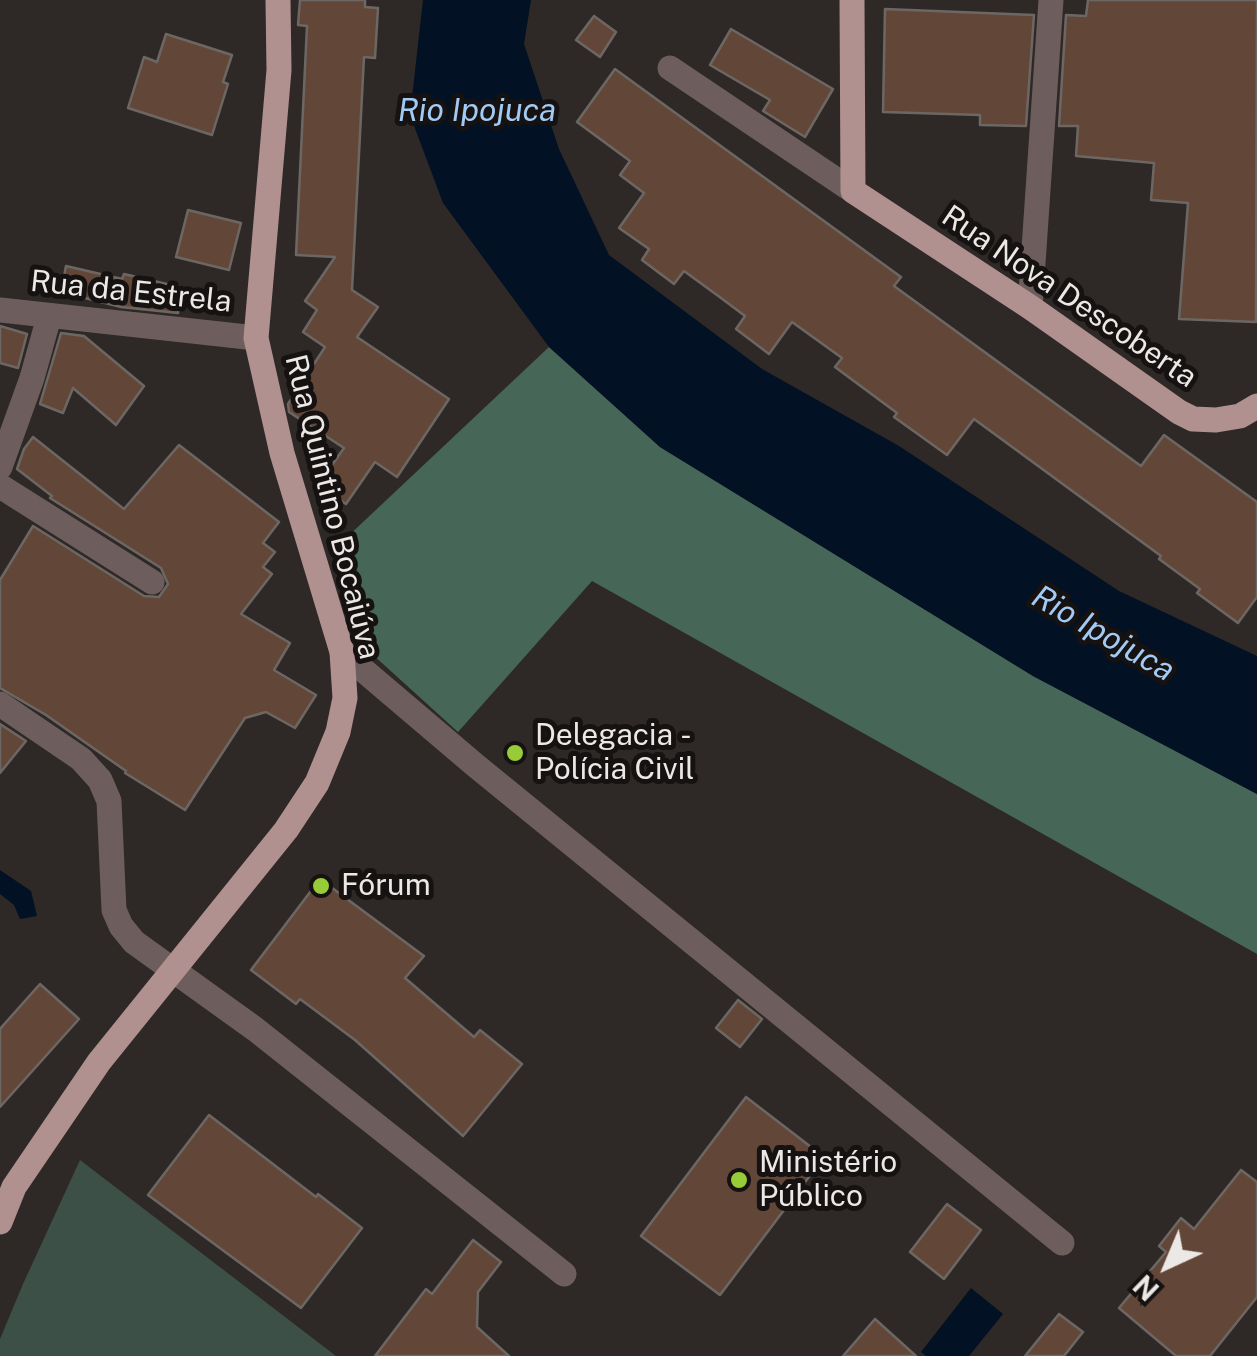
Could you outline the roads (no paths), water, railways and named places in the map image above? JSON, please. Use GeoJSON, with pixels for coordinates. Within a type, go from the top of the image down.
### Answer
{"type":"FeatureCollection","features":[{"type":"Feature","properties":{"kind":"main road","name":"Rua Quintino Bocaiúva"},"geometry":{"type":"LineString","coordinates":[[0,1222],[14,1187],[78,1093],[172,968],[286,830],[316,782],[338,732],[345,698],[342,652],[282,452],[256,338],[278,70],[278,0]]}},
{"type":"Feature","properties":{"kind":"main road"},"geometry":{"type":"LineString","coordinates":[[852,0],[854,190]]}},
{"type":"Feature","properties":{"kind":"main road","name":"Rua Nova Descoberta"},"geometry":{"type":"LineString","coordinates":[[854,190],[1179,412],[1216,420],[1240,416],[1257,406]]}},
{"type":"Feature","properties":{"kind":"street"},"geometry":{"type":"LineString","coordinates":[[1030,307],[1050,0]]}},
{"type":"Feature","properties":{"kind":"street"},"geometry":{"type":"LineString","coordinates":[[670,68],[854,190]]}},
{"type":"Feature","properties":{"kind":"street","name":"Rua da Estrela"},"geometry":{"type":"LineString","coordinates":[[0,310],[256,338]]}},
{"type":"Feature","properties":{"kind":"street"},"geometry":{"type":"LineString","coordinates":[[0,467],[49,317]]}},
{"type":"Feature","properties":{"kind":"street"},"geometry":{"type":"LineString","coordinates":[[0,486],[152,582]]}},
{"type":"Feature","properties":{"kind":"street"},"geometry":{"type":"LineString","coordinates":[[342,652],[475,766],[1062,1244]]}},
{"type":"Feature","properties":{"kind":"street"},"geometry":{"type":"LineString","coordinates":[[0,704],[81,758],[100,780],[109,800],[114,910],[134,942],[255,1029],[564,1274]]}},
{"type":"Feature","properties":{"kind":"water","name":"Rio Ipojuca"},"geometry":{"type":"Polygon","coordinates":[[[423,0],[531,0],[524,44],[559,149],[609,255],[762,369],[899,446],[1119,591],[1257,656],[1257,794],[1033,676],[660,447],[549,347],[443,203],[410,115],[423,0]]]}},
{"type":"Feature","properties":{"kind":"water"},"geometry":{"type":"Polygon","coordinates":[[[0,870],[31,891],[37,916],[20,919],[14,905],[0,894],[0,870]]]}},
{"type":"Feature","properties":{"kind":"water"},"geometry":{"type":"Polygon","coordinates":[[[971,1288],[1003,1314],[969,1356],[926,1356],[921,1352],[971,1288]]]}},
{"type":"Feature","properties":{"kind":"place","name":"Delegacia - Polícia Civil"},"geometry":{"type":"Point","coordinates":[515,753]}},
{"type":"Feature","properties":{"kind":"place","name":"Fórum"},"geometry":{"type":"Point","coordinates":[321,886]}},
{"type":"Feature","properties":{"kind":"place","name":"Ministério Público"},"geometry":{"type":"Point","coordinates":[739,1180]}}]}
